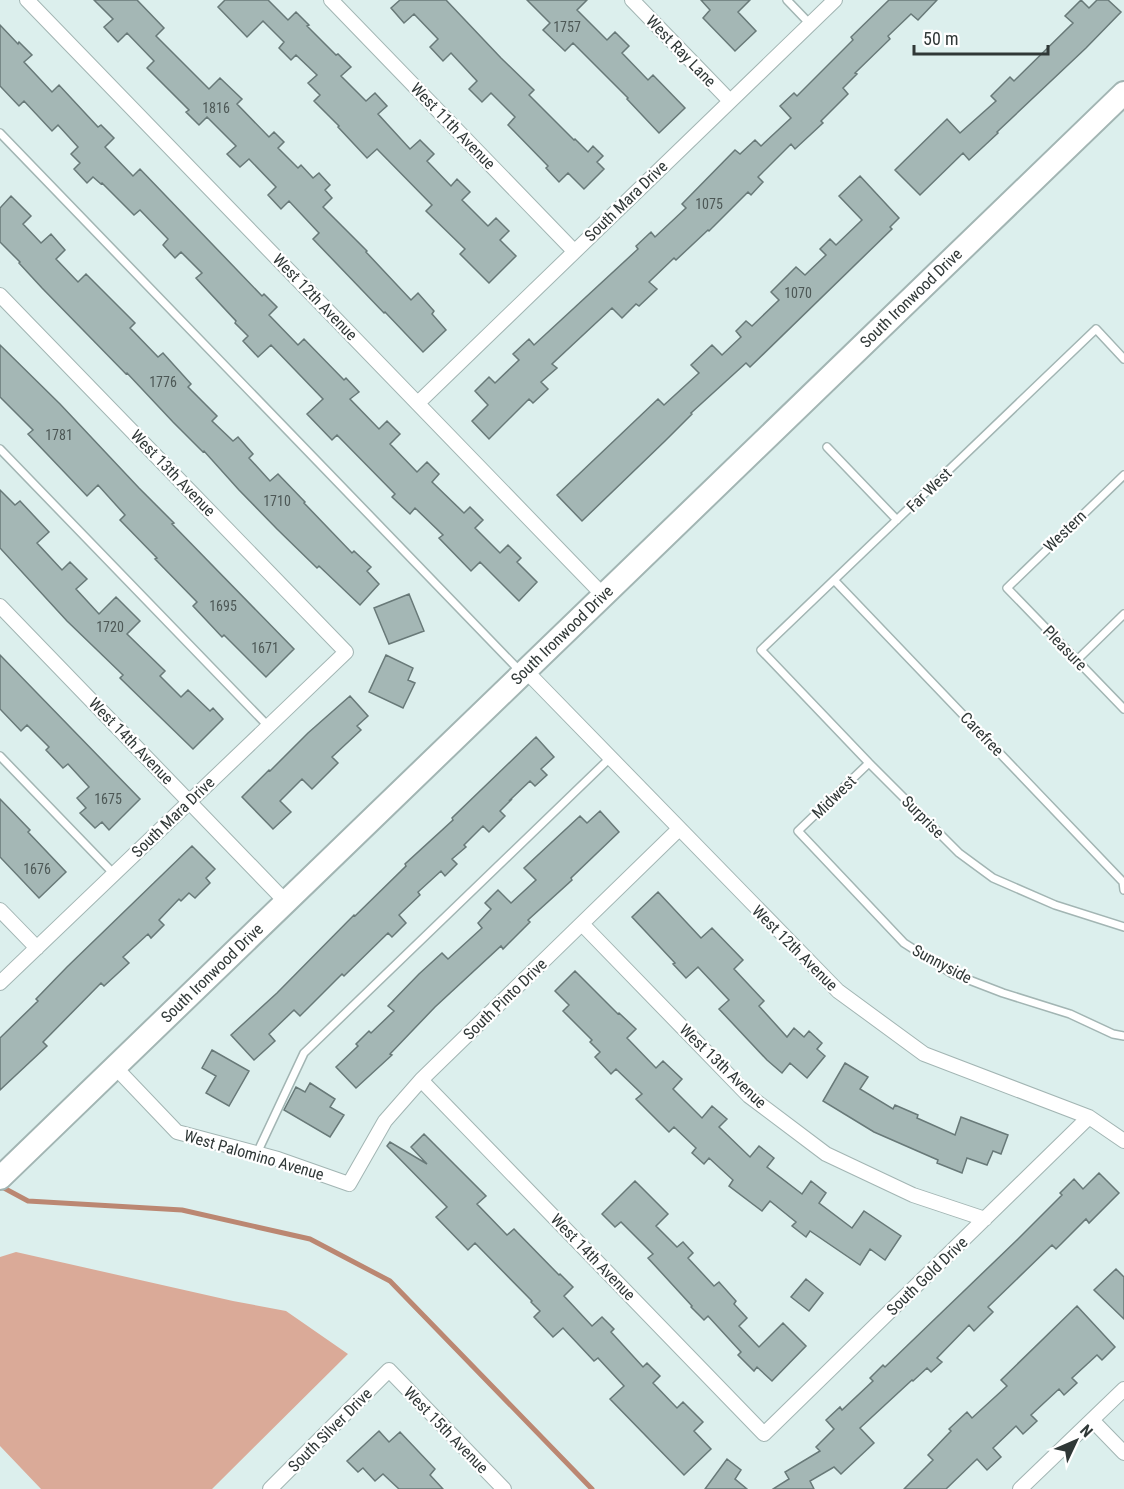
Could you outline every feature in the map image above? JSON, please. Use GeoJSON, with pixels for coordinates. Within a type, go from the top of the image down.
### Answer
{"type":"FeatureCollection","features":[{"type":"Feature","properties":{"kind":"main road","name":"South Ironwood Drive"},"geometry":{"type":"LineString","coordinates":[[6,1173],[1124,93]]}},
{"type":"Feature","properties":{"kind":"street","name":"West 12th Avenue"},"geometry":{"type":"LineString","coordinates":[[27,0],[603,595]]}},
{"type":"Feature","properties":{"kind":"street","name":"West 11th Avenue"},"geometry":{"type":"LineString","coordinates":[[331,0],[574,251]]}},
{"type":"Feature","properties":{"kind":"street","name":"West Ray Lane"},"geometry":{"type":"LineString","coordinates":[[632,0],[730,101]]}},
{"type":"Feature","properties":{"kind":"street","name":"South Mara Drive"},"geometry":{"type":"LineString","coordinates":[[418,403],[835,0]]}},
{"type":"Feature","properties":{"kind":"street","name":"West 13th Avenue"},"geometry":{"type":"LineString","coordinates":[[0,295],[346,652]]}},
{"type":"Feature","properties":{"kind":"street","name":"West 14th Avenue"},"geometry":{"type":"LineString","coordinates":[[0,606],[286,902]]}},
{"type":"Feature","properties":{"kind":"street","name":"South Mara Drive"},"geometry":{"type":"LineString","coordinates":[[0,983],[346,652]]}},
{"type":"Feature","properties":{"kind":"street","name":"West 12th Avenue"},"geometry":{"type":"LineString","coordinates":[[524,672],[838,991],[924,1054],[1089,1117],[1124,1141]]}},
{"type":"Feature","properties":{"kind":"street","name":"South Pinto Drive"},"geometry":{"type":"LineString","coordinates":[[349,1184],[385,1121],[421,1080],[679,829]]}},
{"type":"Feature","properties":{"kind":"street"},"geometry":{"type":"LineString","coordinates":[[0,910],[37,948]]}},
{"type":"Feature","properties":{"kind":"street","name":"West 13th Avenue"},"geometry":{"type":"LineString","coordinates":[[582,924],[749,1096],[826,1154],[913,1195],[985,1219]]}},
{"type":"Feature","properties":{"kind":"street","name":"West Palomino Avenue"},"geometry":{"type":"LineString","coordinates":[[114,1067],[177,1132],[279,1159],[349,1184]]}},
{"type":"Feature","properties":{"kind":"street","name":"West 14th Avenue"},"geometry":{"type":"LineString","coordinates":[[421,1080],[765,1434]]}},
{"type":"Feature","properties":{"kind":"street","name":"South Gold Drive"},"geometry":{"type":"LineString","coordinates":[[765,1434],[1089,1117]]}},
{"type":"Feature","properties":{"kind":"street","name":"South Silver Drive"},"geometry":{"type":"LineString","coordinates":[[270,1489],[389,1370]]}},
{"type":"Feature","properties":{"kind":"street","name":"West 15th Avenue"},"geometry":{"type":"LineString","coordinates":[[389,1370],[504,1489]]}},
{"type":"Feature","properties":{"kind":"street"},"geometry":{"type":"LineString","coordinates":[[1020,1489],[1124,1389]]}},
{"type":"Feature","properties":{"kind":"street"},"geometry":{"type":"LineString","coordinates":[[1092,1420],[1124,1454]]}},
{"type":"Feature","properties":{"kind":"lane"},"geometry":{"type":"LineString","coordinates":[[787,0],[810,24]]}},
{"type":"Feature","properties":{"kind":"lane"},"geometry":{"type":"LineString","coordinates":[[0,133],[524,672]]}},
{"type":"Feature","properties":{"kind":"lane","name":"Far West"},"geometry":{"type":"LineString","coordinates":[[761,650],[1096,329],[1124,359]]}},
{"type":"Feature","properties":{"kind":"lane"},"geometry":{"type":"LineString","coordinates":[[827,447],[897,520]]}},
{"type":"Feature","properties":{"kind":"lane"},"geometry":{"type":"LineString","coordinates":[[0,450],[268,726]]}},
{"type":"Feature","properties":{"kind":"lane","name":"Western"},"geometry":{"type":"LineString","coordinates":[[1007,588],[1124,475]]}},
{"type":"Feature","properties":{"kind":"lane","name":"Carefree"},"geometry":{"type":"LineString","coordinates":[[834,580],[1123,882],[1124,890]]}},
{"type":"Feature","properties":{"kind":"lane","name":"Pleasure"},"geometry":{"type":"LineString","coordinates":[[1007,588],[1124,709]]}},
{"type":"Feature","properties":{"kind":"lane"},"geometry":{"type":"LineString","coordinates":[[1077,660],[1124,614]]}},
{"type":"Feature","properties":{"kind":"lane","name":"Surprise"},"geometry":{"type":"LineString","coordinates":[[761,650],[959,853],[993,878],[1056,905],[1124,927]]}},
{"type":"Feature","properties":{"kind":"lane"},"geometry":{"type":"LineString","coordinates":[[0,756],[114,874]]}},
{"type":"Feature","properties":{"kind":"lane"},"geometry":{"type":"LineString","coordinates":[[257,1153],[304,1053],[610,758]]}},
{"type":"Feature","properties":{"kind":"lane","name":"Midwest"},"geometry":{"type":"LineString","coordinates":[[798,831],[869,763]]}},
{"type":"Feature","properties":{"kind":"lane","name":"Sunnyside"},"geometry":{"type":"LineString","coordinates":[[798,831],[904,943],[951,973],[1003,993],[1070,1014],[1113,1034],[1124,1036]]}},
{"type":"Feature","properties":{"kind":"shaded area"},"geometry":{"type":"Polygon","coordinates":[[[16,1252],[286,1311],[348,1354],[212,1489],[41,1489],[0,1446],[0,1257],[16,1252]]]}},
{"type":"Feature","properties":{"kind":"building"},"geometry":{"type":"Polygon","coordinates":[[[94,0],[137,0],[164,28],[156,36],[209,89],[220,78],[242,99],[237,104],[269,137],[274,132],[284,142],[278,148],[298,168],[301,165],[313,178],[319,173],[330,185],[325,190],[332,198],[323,207],[411,300],[418,293],[434,311],[432,314],[446,330],[423,352],[313,239],[319,233],[289,201],[281,209],[268,195],[276,187],[249,159],[240,167],[227,154],[236,146],[207,117],[199,125],[186,112],[189,110],[147,68],[154,61],[127,33],[118,42],[104,27],[113,19],[94,0]]]}},
{"type":"Feature","properties":{"kind":"building"},"geometry":{"type":"Polygon","coordinates":[[[225,0],[268,0],[288,20],[296,12],[336,55],[338,54],[351,67],[341,76],[366,101],[375,93],[387,106],[378,114],[410,149],[420,140],[434,154],[427,161],[451,186],[457,179],[470,192],[462,200],[488,226],[496,218],[509,231],[500,240],[516,256],[489,283],[460,254],[465,249],[426,211],[432,205],[377,149],[367,158],[314,101],[320,95],[308,83],[317,75],[296,55],[291,60],[279,48],[284,42],[263,21],[247,37],[218,7],[225,0]]]}},
{"type":"Feature","properties":{"kind":"building"},"geometry":{"type":"Polygon","coordinates":[[[400,0],[446,0],[534,90],[529,95],[574,140],[588,152],[593,146],[603,156],[597,162],[604,169],[584,189],[568,173],[559,182],[546,168],[548,166],[508,125],[515,117],[491,93],[482,102],[469,89],[477,81],[451,53],[443,61],[430,47],[438,39],[414,14],[404,23],[391,8],[400,0]]]}},
{"type":"Feature","properties":{"kind":"building"},"geometry":{"type":"Polygon","coordinates":[[[527,0],[587,0],[577,10],[607,40],[615,32],[629,46],[622,53],[648,80],[653,75],[685,108],[659,133],[573,43],[565,51],[543,30],[550,23],[527,0]]]}},
{"type":"Feature","properties":{"kind":"building"},"geometry":{"type":"Polygon","coordinates":[[[701,0],[750,0],[738,12],[756,31],[735,51],[703,18],[710,10],[701,0]]]}},
{"type":"Feature","properties":{"kind":"building"},"geometry":{"type":"Polygon","coordinates":[[[889,0],[937,0],[918,20],[911,14],[888,36],[890,39],[843,88],[848,94],[821,121],[823,123],[795,149],[791,144],[758,177],[763,182],[751,195],[748,192],[709,231],[676,260],[674,258],[649,282],[657,289],[639,306],[636,304],[622,318],[612,308],[552,364],[557,368],[541,382],[548,389],[533,403],[529,399],[489,439],[472,421],[488,405],[475,391],[489,377],[495,383],[519,360],[513,354],[529,339],[534,345],[638,249],[636,246],[651,232],[655,237],[686,208],[682,204],[735,150],[740,154],[755,140],[761,146],[791,118],[780,106],[794,93],[797,96],[853,40],[851,37],[889,0]]]}},
{"type":"Feature","properties":{"kind":"building"},"geometry":{"type":"Polygon","coordinates":[[[1081,0],[1089,8],[1097,0],[1108,0],[1121,12],[969,160],[963,153],[920,195],[895,170],[947,119],[960,133],[996,101],[991,96],[1010,77],[1014,81],[1073,23],[1065,16],[1081,0]]]}},
{"type":"Feature","properties":{"kind":"building"},"geometry":{"type":"Polygon","coordinates":[[[0,25],[32,55],[24,62],[52,92],[59,85],[98,127],[101,125],[114,138],[105,147],[133,176],[140,169],[262,296],[264,294],[277,307],[269,315],[298,345],[304,339],[344,380],[346,378],[359,392],[350,399],[379,429],[387,421],[400,434],[390,444],[417,472],[427,462],[439,474],[432,482],[464,513],[470,507],[483,520],[475,528],[500,553],[508,545],[521,558],[517,562],[537,582],[519,601],[480,562],[471,571],[439,538],[443,535],[415,508],[410,514],[392,497],[395,494],[337,435],[332,440],[307,414],[323,399],[271,345],[258,357],[243,341],[248,336],[196,278],[202,273],[181,252],[175,258],[163,245],[168,239],[140,210],[134,215],[102,183],[93,177],[87,183],[74,169],[80,163],[71,154],[78,147],[58,125],[52,131],[24,101],[19,106],[0,86],[0,25]]]}},
{"type":"Feature","properties":{"kind":"building"},"geometry":{"type":"Polygon","coordinates":[[[860,176],[899,218],[890,227],[892,229],[750,367],[746,363],[691,413],[582,521],[557,495],[658,399],[664,405],[699,373],[691,365],[712,345],[722,355],[741,337],[736,331],[746,321],[752,326],[779,300],[771,292],[796,267],[805,275],[826,255],[820,249],[830,239],[836,245],[862,220],[839,196],[860,176]]]}},
{"type":"Feature","properties":{"kind":"building"},"geometry":{"type":"Polygon","coordinates":[[[11,196],[31,216],[23,224],[41,243],[51,234],[65,250],[56,259],[78,282],[86,274],[135,323],[130,328],[158,357],[163,353],[191,384],[188,387],[217,416],[212,421],[233,441],[238,437],[253,454],[249,458],[270,481],[278,474],[352,553],[354,551],[371,567],[367,571],[379,584],[360,605],[277,529],[0,242],[0,208],[11,196]]]}},
{"type":"Feature","properties":{"kind":"building"},"geometry":{"type":"Polygon","coordinates":[[[0,345],[60,404],[174,523],[172,524],[294,649],[266,677],[224,635],[222,637],[193,606],[197,602],[120,520],[125,515],[98,485],[87,496],[28,434],[33,430],[0,397],[0,345]]]}},
{"type":"Feature","properties":{"kind":"building"},"geometry":{"type":"Polygon","coordinates":[[[0,490],[15,505],[20,501],[49,532],[37,543],[62,570],[70,562],[87,579],[76,589],[99,614],[116,597],[140,621],[127,634],[165,671],[160,676],[181,697],[188,690],[210,711],[213,708],[223,719],[193,749],[120,678],[123,675],[67,621],[0,548],[0,490]]]}},
{"type":"Feature","properties":{"kind":"building"},"geometry":{"type":"Polygon","coordinates":[[[409,594],[424,631],[389,644],[374,608],[409,594]]]}},
{"type":"Feature","properties":{"kind":"building"},"geometry":{"type":"Polygon","coordinates":[[[0,655],[140,799],[109,830],[102,822],[95,828],[80,813],[86,808],[77,798],[89,787],[68,764],[63,768],[46,750],[49,747],[27,725],[21,731],[0,709],[0,655]]]}},
{"type":"Feature","properties":{"kind":"building"},"geometry":{"type":"Polygon","coordinates":[[[386,655],[413,668],[408,680],[415,683],[403,708],[369,692],[386,655]]]}},
{"type":"Feature","properties":{"kind":"building"},"geometry":{"type":"Polygon","coordinates":[[[350,696],[368,716],[357,726],[361,730],[332,757],[338,763],[312,789],[302,779],[280,801],[291,812],[273,829],[242,797],[350,696]]]}},
{"type":"Feature","properties":{"kind":"building"},"geometry":{"type":"Polygon","coordinates":[[[536,737],[554,757],[541,769],[547,775],[535,786],[530,781],[500,811],[505,816],[489,832],[483,826],[464,845],[466,847],[452,859],[457,864],[445,876],[441,871],[418,892],[420,895],[399,915],[406,923],[392,937],[388,933],[300,1016],[294,1010],[269,1034],[275,1041],[254,1060],[231,1035],[277,993],[536,737]]]}},
{"type":"Feature","properties":{"kind":"building"},"geometry":{"type":"Polygon","coordinates":[[[0,799],[66,872],[39,898],[0,857],[0,799]]]}},
{"type":"Feature","properties":{"kind":"building"},"geometry":{"type":"Polygon","coordinates":[[[600,811],[619,832],[571,878],[572,880],[528,920],[530,922],[503,949],[501,946],[435,1007],[390,1054],[392,1055],[356,1088],[336,1067],[358,1046],[356,1044],[369,1031],[371,1033],[394,1011],[388,1006],[442,953],[448,959],[482,928],[478,923],[491,909],[485,903],[498,890],[511,903],[536,880],[524,868],[580,816],[587,823],[600,811]]]}},
{"type":"Feature","properties":{"kind":"building"},"geometry":{"type":"Polygon","coordinates":[[[192,846],[215,869],[206,878],[210,883],[195,898],[189,893],[181,901],[179,899],[159,920],[164,925],[151,938],[148,934],[123,957],[129,963],[104,986],[101,983],[43,1042],[47,1046],[0,1090],[0,1038],[38,1001],[36,999],[67,967],[192,846]]]}},
{"type":"Feature","properties":{"kind":"building"},"geometry":{"type":"Polygon","coordinates":[[[658,892],[701,938],[712,928],[743,960],[734,969],[764,1001],[759,1006],[787,1037],[794,1028],[804,1037],[809,1031],[822,1043],[817,1049],[825,1056],[807,1078],[790,1063],[782,1073],[767,1060],[719,1009],[729,1000],[698,967],[686,978],[632,917],[658,892]]]}},
{"type":"Feature","properties":{"kind":"building"},"geometry":{"type":"Polygon","coordinates":[[[575,971],[636,1029],[627,1038],[656,1068],[663,1061],[682,1079],[673,1089],[702,1118],[712,1106],[727,1119],[719,1127],[750,1157],[759,1146],[774,1158],[767,1167],[802,1194],[811,1181],[826,1193],[819,1203],[852,1228],[864,1211],[901,1236],[885,1260],[870,1249],[860,1265],[810,1231],[806,1237],[792,1226],[796,1222],[770,1201],[762,1211],[729,1186],[733,1180],[709,1158],[704,1164],[692,1153],[696,1148],[674,1127],[669,1132],[636,1099],[642,1094],[616,1069],[611,1074],[595,1057],[600,1052],[590,1042],[592,1040],[563,1011],[569,1005],[555,991],[575,971]]]}},
{"type":"Feature","properties":{"kind":"building"},"geometry":{"type":"Polygon","coordinates":[[[212,1050],[249,1071],[229,1106],[206,1093],[216,1076],[202,1068],[212,1050]]]}},
{"type":"Feature","properties":{"kind":"building"},"geometry":{"type":"Polygon","coordinates":[[[845,1063],[868,1077],[860,1089],[893,1109],[895,1105],[955,1135],[961,1117],[1008,1135],[1001,1154],[993,1151],[987,1165],[967,1158],[962,1173],[874,1132],[823,1101],[845,1063]]]}},
{"type":"Feature","properties":{"kind":"building"},"geometry":{"type":"Polygon","coordinates":[[[310,1083],[335,1099],[330,1107],[344,1115],[330,1137],[284,1110],[296,1087],[305,1092],[310,1083]]]}},
{"type":"Feature","properties":{"kind":"building"},"geometry":{"type":"Polygon","coordinates":[[[424,1134],[486,1196],[477,1204],[507,1235],[514,1229],[573,1287],[564,1296],[592,1326],[602,1317],[614,1329],[611,1332],[643,1367],[647,1363],[660,1376],[653,1383],[677,1408],[683,1402],[703,1422],[694,1431],[711,1449],[684,1475],[610,1399],[624,1386],[598,1358],[594,1361],[563,1328],[553,1337],[534,1317],[540,1311],[532,1301],[475,1243],[468,1250],[436,1217],[447,1207],[387,1146],[390,1142],[427,1164],[411,1147],[424,1134]]]}},
{"type":"Feature","properties":{"kind":"building"},"geometry":{"type":"Polygon","coordinates":[[[1099,1173],[1119,1193],[1089,1223],[1086,1219],[1056,1249],[1052,1245],[988,1307],[993,1312],[974,1331],[969,1325],[937,1358],[942,1362],[931,1372],[927,1368],[912,1380],[860,1428],[874,1443],[841,1474],[834,1467],[810,1481],[814,1489],[773,1489],[789,1479],[785,1472],[820,1451],[816,1447],[834,1429],[826,1420],[840,1407],[842,1410],[873,1381],[870,1378],[883,1365],[885,1367],[1018,1239],[1062,1195],[1060,1193],[1074,1179],[1083,1189],[1099,1173]]]}},
{"type":"Feature","properties":{"kind":"building"},"geometry":{"type":"Polygon","coordinates":[[[635,1181],[668,1214],[656,1226],[677,1247],[683,1242],[693,1253],[688,1258],[714,1286],[719,1282],[736,1301],[734,1304],[747,1318],[739,1326],[759,1347],[783,1323],[806,1346],[772,1381],[757,1367],[754,1371],[738,1355],[741,1352],[708,1316],[704,1320],[691,1307],[648,1258],[653,1254],[621,1222],[615,1227],[602,1214],[635,1181]]]}},
{"type":"Feature","properties":{"kind":"building"},"geometry":{"type":"Polygon","coordinates":[[[1116,1269],[1124,1277],[1124,1319],[1094,1290],[1116,1269]]]}},
{"type":"Feature","properties":{"kind":"building"},"geometry":{"type":"Polygon","coordinates":[[[806,1279],[823,1293],[809,1311],[791,1297],[806,1279]]]}},
{"type":"Feature","properties":{"kind":"building"},"geometry":{"type":"Polygon","coordinates":[[[1077,1306],[1115,1347],[1102,1360],[1097,1355],[1072,1378],[1077,1383],[1064,1395],[1059,1389],[1031,1415],[1037,1421],[1023,1434],[1016,1426],[993,1448],[1001,1457],[987,1470],[977,1459],[946,1489],[904,1489],[933,1460],[928,1455],[951,1431],[949,1429],[967,1412],[972,1418],[1007,1386],[1001,1380],[1077,1306]]]}},
{"type":"Feature","properties":{"kind":"building"},"geometry":{"type":"Polygon","coordinates":[[[379,1431],[389,1442],[400,1432],[435,1469],[430,1475],[443,1489],[399,1489],[383,1474],[375,1481],[363,1468],[358,1472],[347,1461],[379,1431]]]}},
{"type":"Feature","properties":{"kind":"building"},"geometry":{"type":"Polygon","coordinates":[[[727,1459],[741,1470],[735,1479],[747,1489],[705,1489],[727,1459]]]}},
{"type":"Feature","properties":{"kind":"waterway"},"geometry":{"type":"LineString","coordinates":[[0,1186],[28,1201],[182,1210],[310,1239],[390,1281],[592,1489]]}}]}
